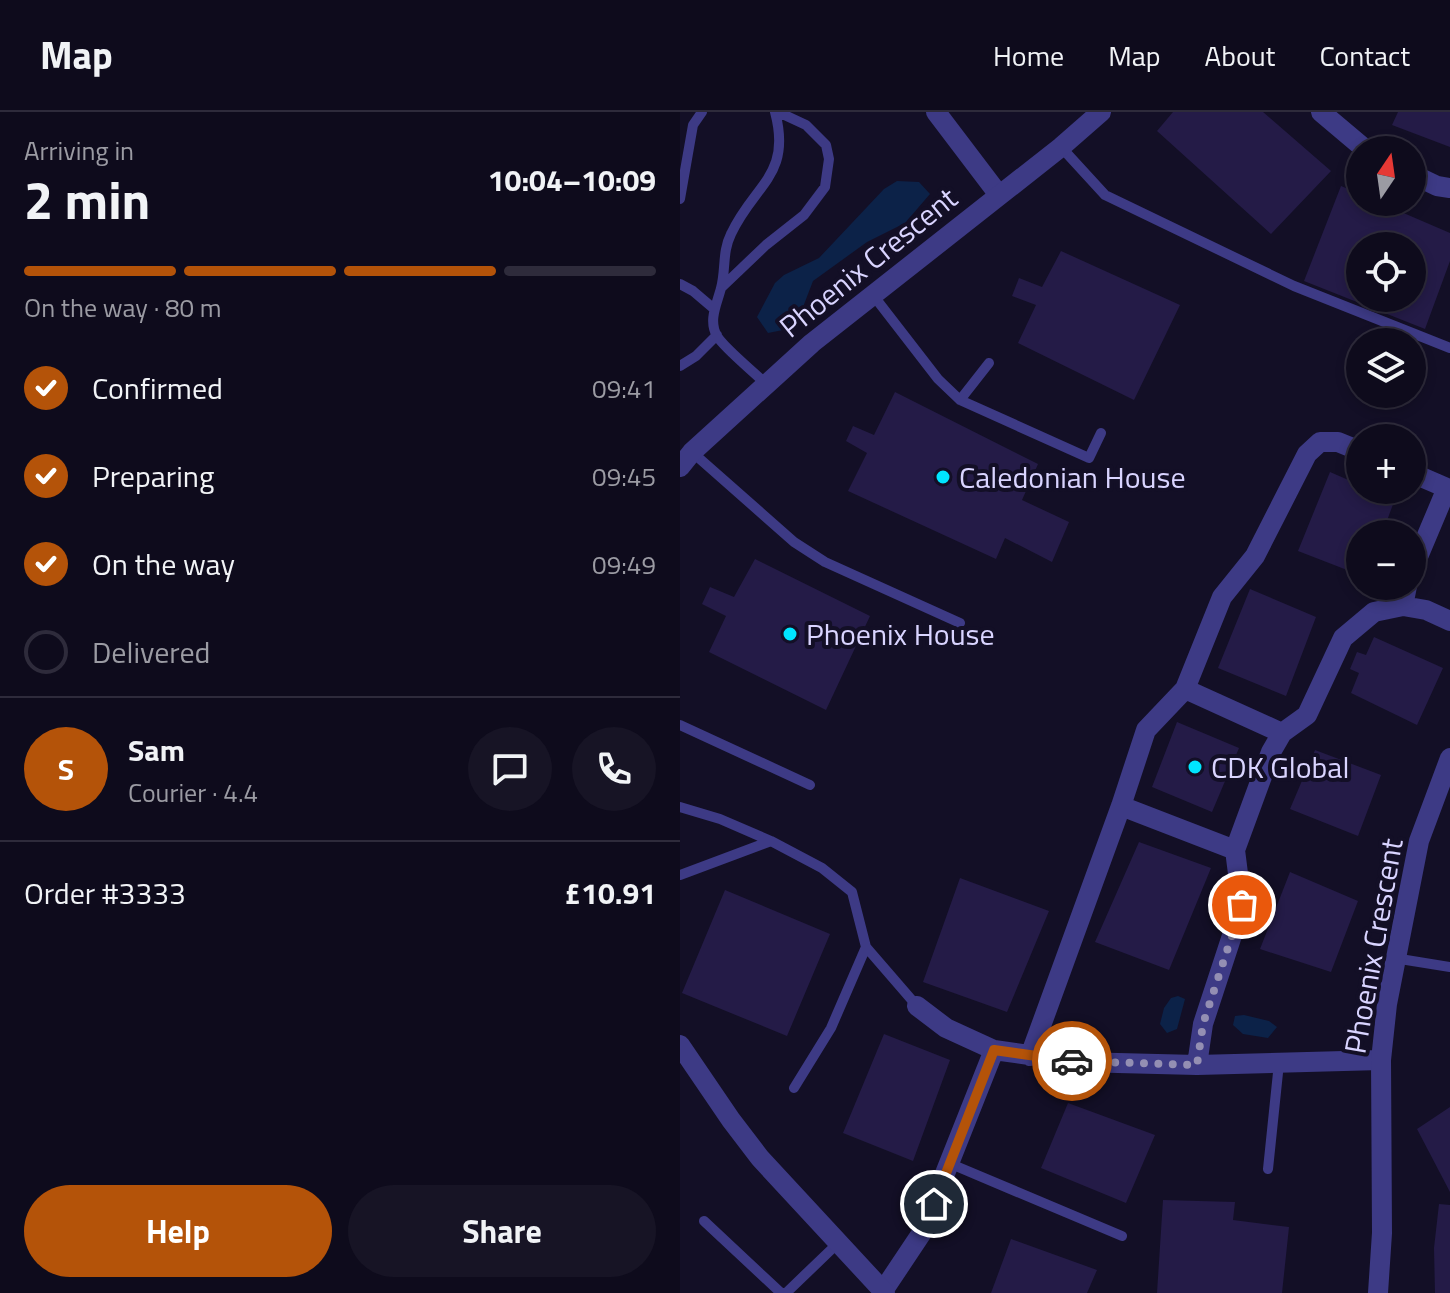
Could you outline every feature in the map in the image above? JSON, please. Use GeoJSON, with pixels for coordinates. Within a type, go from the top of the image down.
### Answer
{"type":"FeatureCollection","features":[{"type":"Feature","properties":{"kind":"street"},"geometry":{"type":"LineString","coordinates":[[936,112],[999,195]]}},
{"type":"Feature","properties":{"kind":"street","name":"Phoenix Crescent"},"geometry":{"type":"LineString","coordinates":[[686,460],[812,343],[1101,112]]}},
{"type":"Feature","properties":{"kind":"street"},"geometry":{"type":"LineString","coordinates":[[1332,116],[1352,136]]}},
{"type":"Feature","properties":{"kind":"street"},"geometry":{"type":"LineString","coordinates":[[1426,181],[1450,188]]}},
{"type":"Feature","properties":{"kind":"street"},"geometry":{"type":"LineString","coordinates":[[1030,1056],[1146,730],[1185,689],[1222,597],[1255,556],[1307,454],[1320,442],[1346,445]]}},
{"type":"Feature","properties":{"kind":"street"},"geometry":{"type":"LineString","coordinates":[[1426,479],[1447,488],[1426,538]]}},
{"type":"Feature","properties":{"kind":"street"},"geometry":{"type":"LineString","coordinates":[[1197,1065],[1203,1024],[1242,905],[1235,850],[1271,752],[1282,733],[1307,715],[1343,638],[1374,612],[1397,600]]}},
{"type":"Feature","properties":{"kind":"street"},"geometry":{"type":"LineString","coordinates":[[1411,600],[1450,621]]}},
{"type":"Feature","properties":{"kind":"street"},"geometry":{"type":"LineString","coordinates":[[1185,689],[1282,733]]}},
{"type":"Feature","properties":{"kind":"street","name":"Phoenix Crescent"},"geometry":{"type":"LineString","coordinates":[[1378,1293],[1382,1233],[1381,1060],[1394,958],[1419,841],[1450,758]]}},
{"type":"Feature","properties":{"kind":"street"},"geometry":{"type":"LineString","coordinates":[[1121,806],[1235,850]]}},
{"type":"Feature","properties":{"kind":"street"},"geometry":{"type":"LineString","coordinates":[[917,1006],[946,1028],[994,1050],[1030,1056],[1126,1065],[1381,1060]]}},
{"type":"Feature","properties":{"kind":"street"},"geometry":{"type":"LineString","coordinates":[[680,1045],[760,1158],[884,1292],[921,1234],[994,1050]]}},
{"type":"Feature","properties":{"kind":"lane"},"geometry":{"type":"LineString","coordinates":[[680,199],[693,125],[702,112]]}},
{"type":"Feature","properties":{"kind":"lane"},"geometry":{"type":"LineString","coordinates":[[721,288],[766,245],[804,215],[825,187],[829,159],[826,145],[806,125],[777,112]]}},
{"type":"Feature","properties":{"kind":"lane"},"geometry":{"type":"LineString","coordinates":[[766,384],[717,335],[713,308],[721,288],[725,248],[731,232],[764,186],[779,155],[777,112]]}},
{"type":"Feature","properties":{"kind":"lane"},"geometry":{"type":"LineString","coordinates":[[1061,147],[1105,195],[1294,286],[1450,348]]}},
{"type":"Feature","properties":{"kind":"lane"},"geometry":{"type":"LineString","coordinates":[[680,284],[713,308]]}},
{"type":"Feature","properties":{"kind":"lane"},"geometry":{"type":"LineString","coordinates":[[873,295],[938,379],[960,400],[1089,458],[1101,433]]}},
{"type":"Feature","properties":{"kind":"lane"},"geometry":{"type":"LineString","coordinates":[[680,366],[696,356],[717,335]]}},
{"type":"Feature","properties":{"kind":"lane"},"geometry":{"type":"LineString","coordinates":[[960,400],[989,363]]}},
{"type":"Feature","properties":{"kind":"lane"},"geometry":{"type":"LineString","coordinates":[[686,460],[825,562],[960,623]]}},
{"type":"Feature","properties":{"kind":"lane"},"geometry":{"type":"LineString","coordinates":[[680,725],[810,785]]}},
{"type":"Feature","properties":{"kind":"lane"},"geometry":{"type":"LineString","coordinates":[[680,807],[720,819],[771,841],[822,868],[852,892],[866,947],[917,1006]]}},
{"type":"Feature","properties":{"kind":"lane"},"geometry":{"type":"LineString","coordinates":[[680,875],[771,841]]}},
{"type":"Feature","properties":{"kind":"lane"},"geometry":{"type":"LineString","coordinates":[[794,1088],[831,1028],[866,947]]}},
{"type":"Feature","properties":{"kind":"lane"},"geometry":{"type":"LineString","coordinates":[[1394,958],[1450,967]]}},
{"type":"Feature","properties":{"kind":"lane"},"geometry":{"type":"LineString","coordinates":[[1268,1169],[1279,1063]]}},
{"type":"Feature","properties":{"kind":"lane"},"geometry":{"type":"LineString","coordinates":[[951,1164],[1122,1236]]}},
{"type":"Feature","properties":{"kind":"lane"},"geometry":{"type":"LineString","coordinates":[[704,1221],[783,1293],[837,1244]]}},
{"type":"Feature","properties":{"kind":"water"},"geometry":{"type":"Polygon","coordinates":[[[897,181],[919,182],[930,194],[905,223],[867,242],[813,281],[803,307],[783,330],[768,333],[757,317],[775,283],[784,275],[819,258],[884,189],[897,181]]]}},
{"type":"Feature","properties":{"kind":"water"},"geometry":{"type":"Polygon","coordinates":[[[1178,996],[1185,999],[1177,1029],[1167,1033],[1160,1024],[1164,1008],[1171,998],[1178,996]]]}},
{"type":"Feature","properties":{"kind":"water"},"geometry":{"type":"Polygon","coordinates":[[[1235,1016],[1269,1021],[1277,1027],[1268,1038],[1243,1034],[1233,1025],[1235,1016]]]}},
{"type":"Feature","properties":{"kind":"building"},"geometry":{"type":"Polygon","coordinates":[[[1173,112],[1263,112],[1331,171],[1271,234],[1157,131],[1173,112]]]}},
{"type":"Feature","properties":{"kind":"building"},"geometry":{"type":"Polygon","coordinates":[[[1398,112],[1450,112],[1450,147],[1426,136],[1392,125],[1398,112]]]}},
{"type":"Feature","properties":{"kind":"building"},"geometry":{"type":"Polygon","coordinates":[[[1341,186],[1346,188],[1346,216],[1411,216],[1450,233],[1450,261],[1425,328],[1382,312],[1426,312],[1426,232],[1346,232],[1346,298],[1304,281],[1341,186]]]}},
{"type":"Feature","properties":{"kind":"building"},"geometry":{"type":"Polygon","coordinates":[[[1061,251],[1180,305],[1134,400],[1018,343],[1036,305],[1012,296],[1019,278],[1042,287],[1061,251]]]}},
{"type":"Feature","properties":{"kind":"building","name":"Caledonian House"},"geometry":{"type":"Polygon","coordinates":[[[895,392],[1038,464],[1022,500],[1069,522],[1052,562],[1005,538],[996,559],[848,491],[867,453],[846,441],[853,426],[874,435],[895,392]]]}},
{"type":"Feature","properties":{"kind":"building"},"geometry":{"type":"Polygon","coordinates":[[[1330,472],[1346,479],[1346,504],[1393,504],[1387,520],[1346,520],[1346,570],[1298,551],[1330,472]]]}},
{"type":"Feature","properties":{"kind":"building","name":"Phoenix House"},"geometry":{"type":"Polygon","coordinates":[[[755,559],[870,616],[826,710],[709,652],[726,616],[702,604],[710,587],[734,597],[755,559]]]}},
{"type":"Feature","properties":{"kind":"building"},"geometry":{"type":"Polygon","coordinates":[[[1250,589],[1316,617],[1286,696],[1218,668],[1250,589]]]}},
{"type":"Feature","properties":{"kind":"building"},"geometry":{"type":"Polygon","coordinates":[[[1374,637],[1443,668],[1417,725],[1351,693],[1359,673],[1350,669],[1357,652],[1366,655],[1374,637]]]}},
{"type":"Feature","properties":{"kind":"building","name":"CDK Global"},"geometry":{"type":"Polygon","coordinates":[[[1177,722],[1239,748],[1212,812],[1152,787],[1177,722]]]}},
{"type":"Feature","properties":{"kind":"building"},"geometry":{"type":"Polygon","coordinates":[[[1315,750],[1381,775],[1358,836],[1290,809],[1315,750]]]}},
{"type":"Feature","properties":{"kind":"building"},"geometry":{"type":"Polygon","coordinates":[[[1139,842],[1211,868],[1169,970],[1095,942],[1139,842]]]}},
{"type":"Feature","properties":{"kind":"building"},"geometry":{"type":"Polygon","coordinates":[[[1290,872],[1358,901],[1331,972],[1260,949],[1290,872]]]}},
{"type":"Feature","properties":{"kind":"building"},"geometry":{"type":"Polygon","coordinates":[[[960,878],[1049,911],[1007,1012],[923,982],[960,878]]]}},
{"type":"Feature","properties":{"kind":"building"},"geometry":{"type":"Polygon","coordinates":[[[725,890],[830,934],[787,1036],[682,993],[725,890]]]}},
{"type":"Feature","properties":{"kind":"building"},"geometry":{"type":"Polygon","coordinates":[[[884,1034],[950,1060],[913,1161],[843,1133],[884,1034]]]}},
{"type":"Feature","properties":{"kind":"building"},"geometry":{"type":"Polygon","coordinates":[[[1068,1103],[1155,1135],[1126,1203],[1041,1168],[1068,1103]]]}},
{"type":"Feature","properties":{"kind":"building"},"geometry":{"type":"Polygon","coordinates":[[[1450,1107],[1450,1192],[1417,1129],[1450,1107]]]}},
{"type":"Feature","properties":{"kind":"building"},"geometry":{"type":"Polygon","coordinates":[[[1163,1200],[1235,1202],[1233,1220],[1289,1227],[1282,1293],[1157,1293],[1163,1200]]]}},
{"type":"Feature","properties":{"kind":"building"},"geometry":{"type":"Polygon","coordinates":[[[1439,1204],[1450,1205],[1450,1293],[1435,1293],[1434,1248],[1439,1204]]]}},
{"type":"Feature","properties":{"kind":"building"},"geometry":{"type":"Polygon","coordinates":[[[1011,1239],[1097,1270],[1087,1293],[991,1293],[1011,1239]]]}},
{"type":"Feature","properties":{"kind":"way so far"},"geometry":{"type":"LineString","coordinates":[[1072,1061],[1197,1065],[1203,1024],[1242,905]]}},
{"type":"Feature","properties":{"kind":"place","name":"Caledonian House"},"geometry":{"type":"Point","coordinates":[943,477]}},
{"type":"Feature","properties":{"kind":"place","name":"Phoenix House"},"geometry":{"type":"Point","coordinates":[790,634]}},
{"type":"Feature","properties":{"kind":"place","name":"CDK Global"},"geometry":{"type":"Point","coordinates":[1195,767]}},
{"type":"Feature","properties":{"kind":"route"},"geometry":{"type":"LineString","coordinates":[[934,1204],[994,1050],[1072,1061]]}}]}
